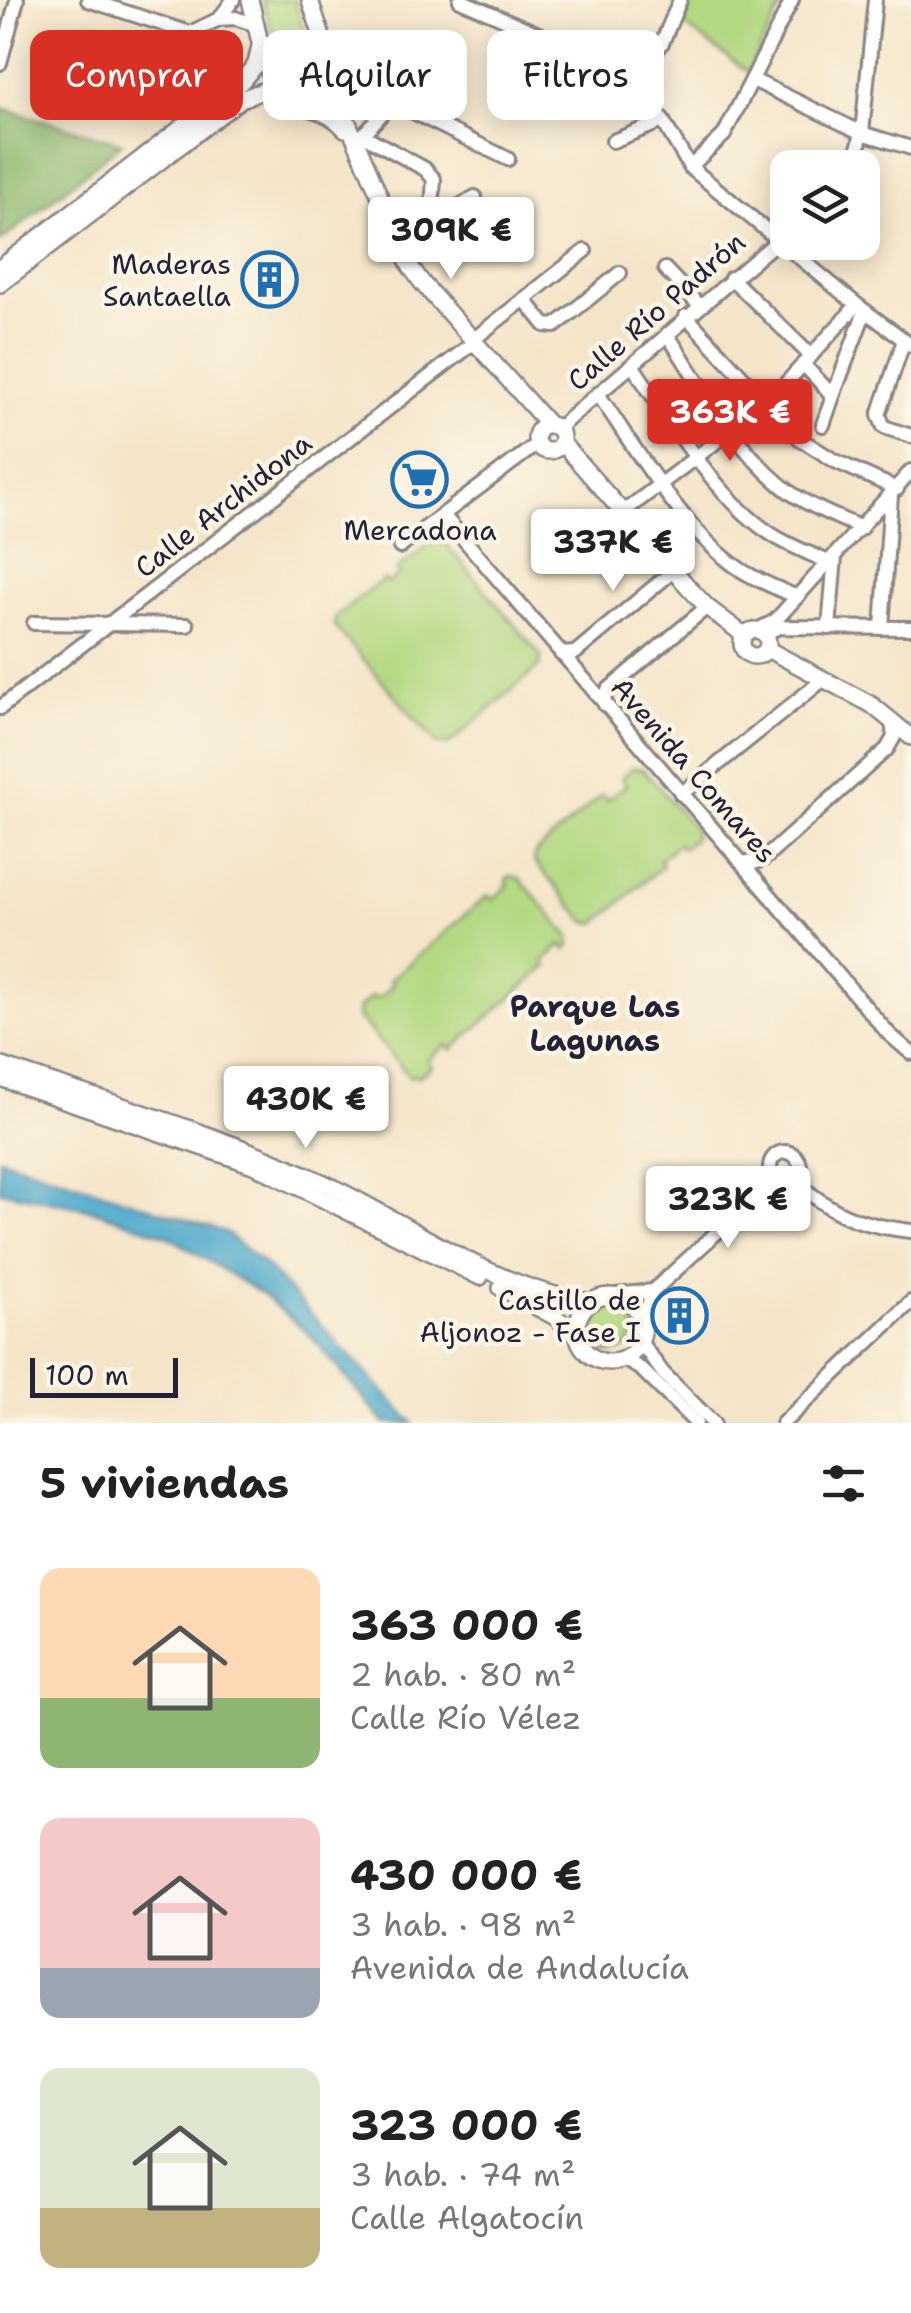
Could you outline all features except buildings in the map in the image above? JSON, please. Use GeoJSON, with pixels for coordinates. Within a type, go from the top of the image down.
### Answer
{"type":"FeatureCollection","features":[{"type":"Feature","properties":{"kind":"street"},"geometry":{"type":"LineString","coordinates":[[0,63],[17,0]]}},
{"type":"Feature","properties":{"kind":"street"},"geometry":{"type":"LineString","coordinates":[[88,0],[190,34],[218,19],[233,0]]}},
{"type":"Feature","properties":{"kind":"street"},"geometry":{"type":"LineString","coordinates":[[250,0],[263,48]]}},
{"type":"Feature","properties":{"kind":"street"},"geometry":{"type":"LineString","coordinates":[[460,0],[480,4],[533,30]]}},
{"type":"Feature","properties":{"kind":"street"},"geometry":{"type":"LineString","coordinates":[[664,38],[680,0]]}},
{"type":"Feature","properties":{"kind":"street"},"geometry":{"type":"LineString","coordinates":[[690,167],[724,135],[792,0]]}},
{"type":"Feature","properties":{"kind":"street"},"geometry":{"type":"LineString","coordinates":[[858,150],[875,0]]}},
{"type":"Feature","properties":{"kind":"street"},"geometry":{"type":"LineString","coordinates":[[312,2],[319,30]]}},
{"type":"Feature","properties":{"kind":"street"},"geometry":{"type":"LineString","coordinates":[[218,19],[236,18],[257,24]]}},
{"type":"Feature","properties":{"kind":"street"},"geometry":{"type":"LineString","coordinates":[[0,268],[242,81],[256,64],[261,42]]}},
{"type":"Feature","properties":{"kind":"street"},"geometry":{"type":"LineString","coordinates":[[753,80],[862,132],[911,148]]}},
{"type":"Feature","properties":{"kind":"street"},"geometry":{"type":"LineString","coordinates":[[0,284],[241,99],[263,90]]}},
{"type":"Feature","properties":{"kind":"street"},"geometry":{"type":"LineString","coordinates":[[359,137],[387,108],[403,107],[508,159]]}},
{"type":"Feature","properties":{"kind":"street"},"geometry":{"type":"LineString","coordinates":[[337,120],[359,137],[425,169],[435,184],[432,208],[436,216],[444,218],[476,197]]}},
{"type":"Feature","properties":{"kind":"street"},"geometry":{"type":"LineString","coordinates":[[350,120],[410,266],[422,284],[556,432],[673,571],[707,606],[892,718],[911,737]]}},
{"type":"Feature","properties":{"kind":"street"},"geometry":{"type":"LineString","coordinates":[[613,140],[663,122],[690,167],[770,226]]}},
{"type":"Feature","properties":{"kind":"street","name":"Calle Río Padrón"},"geometry":{"type":"LineString","coordinates":[[556,432],[770,246]]}},
{"type":"Feature","properties":{"kind":"street","name":"Calle Archidona"},"geometry":{"type":"LineString","coordinates":[[0,708],[585,251]]}},
{"type":"Feature","properties":{"kind":"street"},"geometry":{"type":"LineString","coordinates":[[809,260],[861,308],[907,342],[879,415],[884,427],[911,436]]}},
{"type":"Feature","properties":{"kind":"street"},"geometry":{"type":"LineString","coordinates":[[666,268],[699,305]]}},
{"type":"Feature","properties":{"kind":"street"},"geometry":{"type":"LineString","coordinates":[[524,300],[545,324],[554,326],[620,272]]}},
{"type":"Feature","properties":{"kind":"street"},"geometry":{"type":"LineString","coordinates":[[731,278],[807,360],[833,396]]}},
{"type":"Feature","properties":{"kind":"street"},"geometry":{"type":"LineString","coordinates":[[622,513],[769,402],[861,308]]}},
{"type":"Feature","properties":{"kind":"street"},"geometry":{"type":"LineString","coordinates":[[823,425],[861,308]]}},
{"type":"Feature","properties":{"kind":"street"},"geometry":{"type":"LineString","coordinates":[[686,316],[800,439],[894,492]]}},
{"type":"Feature","properties":{"kind":"street"},"geometry":{"type":"LineString","coordinates":[[666,334],[732,431],[772,478],[794,496],[861,528]]}},
{"type":"Feature","properties":{"kind":"street"},"geometry":{"type":"LineString","coordinates":[[632,365],[696,458],[768,533],[833,560]]}},
{"type":"Feature","properties":{"kind":"street"},"geometry":{"type":"LineString","coordinates":[[598,394],[660,484],[714,548],[741,570],[797,597]]}},
{"type":"Feature","properties":{"kind":"street"},"geometry":{"type":"LineString","coordinates":[[400,548],[537,444],[538,430],[556,432]]}},
{"type":"Feature","properties":{"kind":"street"},"geometry":{"type":"LineString","coordinates":[[537,444],[549,452],[556,450],[556,432]]}},
{"type":"Feature","properties":{"kind":"street"},"geometry":{"type":"LineString","coordinates":[[758,637],[911,471]]}},
{"type":"Feature","properties":{"kind":"street"},"geometry":{"type":"LineString","coordinates":[[882,628],[894,492]]}},
{"type":"Feature","properties":{"kind":"street","name":"Avenida Comares"},"geometry":{"type":"LineString","coordinates":[[442,515],[889,1034],[911,1053]]}},
{"type":"Feature","properties":{"kind":"street"},"geometry":{"type":"LineString","coordinates":[[828,628],[833,560]]}},
{"type":"Feature","properties":{"kind":"street"},"geometry":{"type":"LineString","coordinates":[[561,654],[575,654],[673,571]]}},
{"type":"Feature","properties":{"kind":"street"},"geometry":{"type":"LineString","coordinates":[[606,705],[608,690],[707,606]]}},
{"type":"Feature","properties":{"kind":"street"},"geometry":{"type":"LineString","coordinates":[[34,624],[187,625]]}},
{"type":"Feature","properties":{"kind":"street"},"geometry":{"type":"LineString","coordinates":[[758,637],[779,627],[911,628]]}},
{"type":"Feature","properties":{"kind":"street"},"geometry":{"type":"LineString","coordinates":[[682,794],[824,679]]}},
{"type":"Feature","properties":{"kind":"street"},"geometry":{"type":"LineString","coordinates":[[741,862],[764,859],[887,749],[894,737],[892,718]]}},
{"type":"Feature","properties":{"kind":"street"},"geometry":{"type":"LineString","coordinates":[[0,1065],[261,1156],[330,1186],[518,1285],[563,1299],[590,1302],[653,1290]]}},
{"type":"Feature","properties":{"kind":"street"},"geometry":{"type":"LineString","coordinates":[[0,1078],[256,1166],[514,1294],[577,1334]]}},
{"type":"Feature","properties":{"kind":"street"},"geometry":{"type":"LineString","coordinates":[[775,1155],[794,1155],[800,1163],[800,1173],[784,1183],[775,1179],[770,1164],[775,1155]]}},
{"type":"Feature","properties":{"kind":"street"},"geometry":{"type":"LineString","coordinates":[[590,1302],[581,1313],[577,1334],[581,1345],[598,1360],[625,1360],[641,1342],[643,1319],[653,1290],[775,1179]]}},
{"type":"Feature","properties":{"kind":"street"},"geometry":{"type":"LineString","coordinates":[[794,1180],[825,1207],[848,1219],[871,1227],[911,1231]]}},
{"type":"Feature","properties":{"kind":"street"},"geometry":{"type":"LineString","coordinates":[[616,1296],[634,1305],[643,1319]]}},
{"type":"Feature","properties":{"kind":"street"},"geometry":{"type":"LineString","coordinates":[[783,1423],[911,1302]]}},
{"type":"Feature","properties":{"kind":"street"},"geometry":{"type":"LineString","coordinates":[[641,1342],[663,1373],[713,1423]]}},
{"type":"Feature","properties":{"kind":"street"},"geometry":{"type":"LineString","coordinates":[[625,1360],[641,1369],[696,1423]]}},
{"type":"Feature","properties":{"kind":"green space"},"geometry":{"type":"Polygon","coordinates":[[[262,0],[295,0],[304,30],[271,30],[262,0]]]}},
{"type":"Feature","properties":{"kind":"green space"},"geometry":{"type":"Polygon","coordinates":[[[692,0],[785,0],[748,72],[683,25],[692,0]]]}},
{"type":"Feature","properties":{"kind":"green space"},"geometry":{"type":"Polygon","coordinates":[[[2,108],[30,116],[30,120],[43,120],[122,143],[0,242],[2,108]]]}},
{"type":"Feature","properties":{"kind":"green space"},"geometry":{"type":"Polygon","coordinates":[[[434,541],[444,542],[541,656],[540,666],[449,744],[437,744],[334,626],[336,616],[384,579],[388,583],[400,574],[397,569],[434,541]]]}},
{"type":"Feature","properties":{"kind":"green space"},"geometry":{"type":"Polygon","coordinates":[[[632,768],[643,769],[694,828],[694,838],[682,848],[677,844],[659,860],[663,865],[597,923],[586,922],[534,861],[535,853],[602,795],[607,800],[626,785],[621,778],[632,768]]]}},
{"type":"Feature","properties":{"kind":"green space"},"geometry":{"type":"Polygon","coordinates":[[[510,876],[519,878],[570,937],[570,946],[566,950],[561,945],[544,961],[547,966],[451,1050],[446,1045],[428,1060],[432,1066],[420,1076],[409,1076],[358,1017],[359,1008],[393,985],[390,980],[488,895],[492,900],[509,885],[506,880],[510,876]]]}},
{"type":"Feature","properties":{"kind":"green space"},"geometry":{"type":"Polygon","coordinates":[[[611,1305],[628,1312],[635,1329],[628,1346],[611,1353],[594,1346],[587,1329],[594,1312],[611,1305]]]}},
{"type":"Feature","properties":{"kind":"water"},"geometry":{"type":"Polygon","coordinates":[[[0,1158],[225,1232],[267,1267],[413,1423],[384,1423],[308,1333],[261,1294],[168,1236],[92,1210],[0,1191],[0,1158]]]}},
{"type":"Feature","properties":{"kind":"place","name":"Maderas Santaella"},"geometry":{"type":"Point","coordinates":[270,280]}},
{"type":"Feature","properties":{"kind":"place","name":"Mercadona"},"geometry":{"type":"Point","coordinates":[420,479]}},
{"type":"Feature","properties":{"kind":"place","name":"Castillo de Aljonoz - Fase I"},"geometry":{"type":"Point","coordinates":[680,1316]}},
{"type":"Feature","properties":{"kind":"district","name":"Parque Las Lagunas"},"geometry":{"type":"Point","coordinates":[595,1024]}}]}
